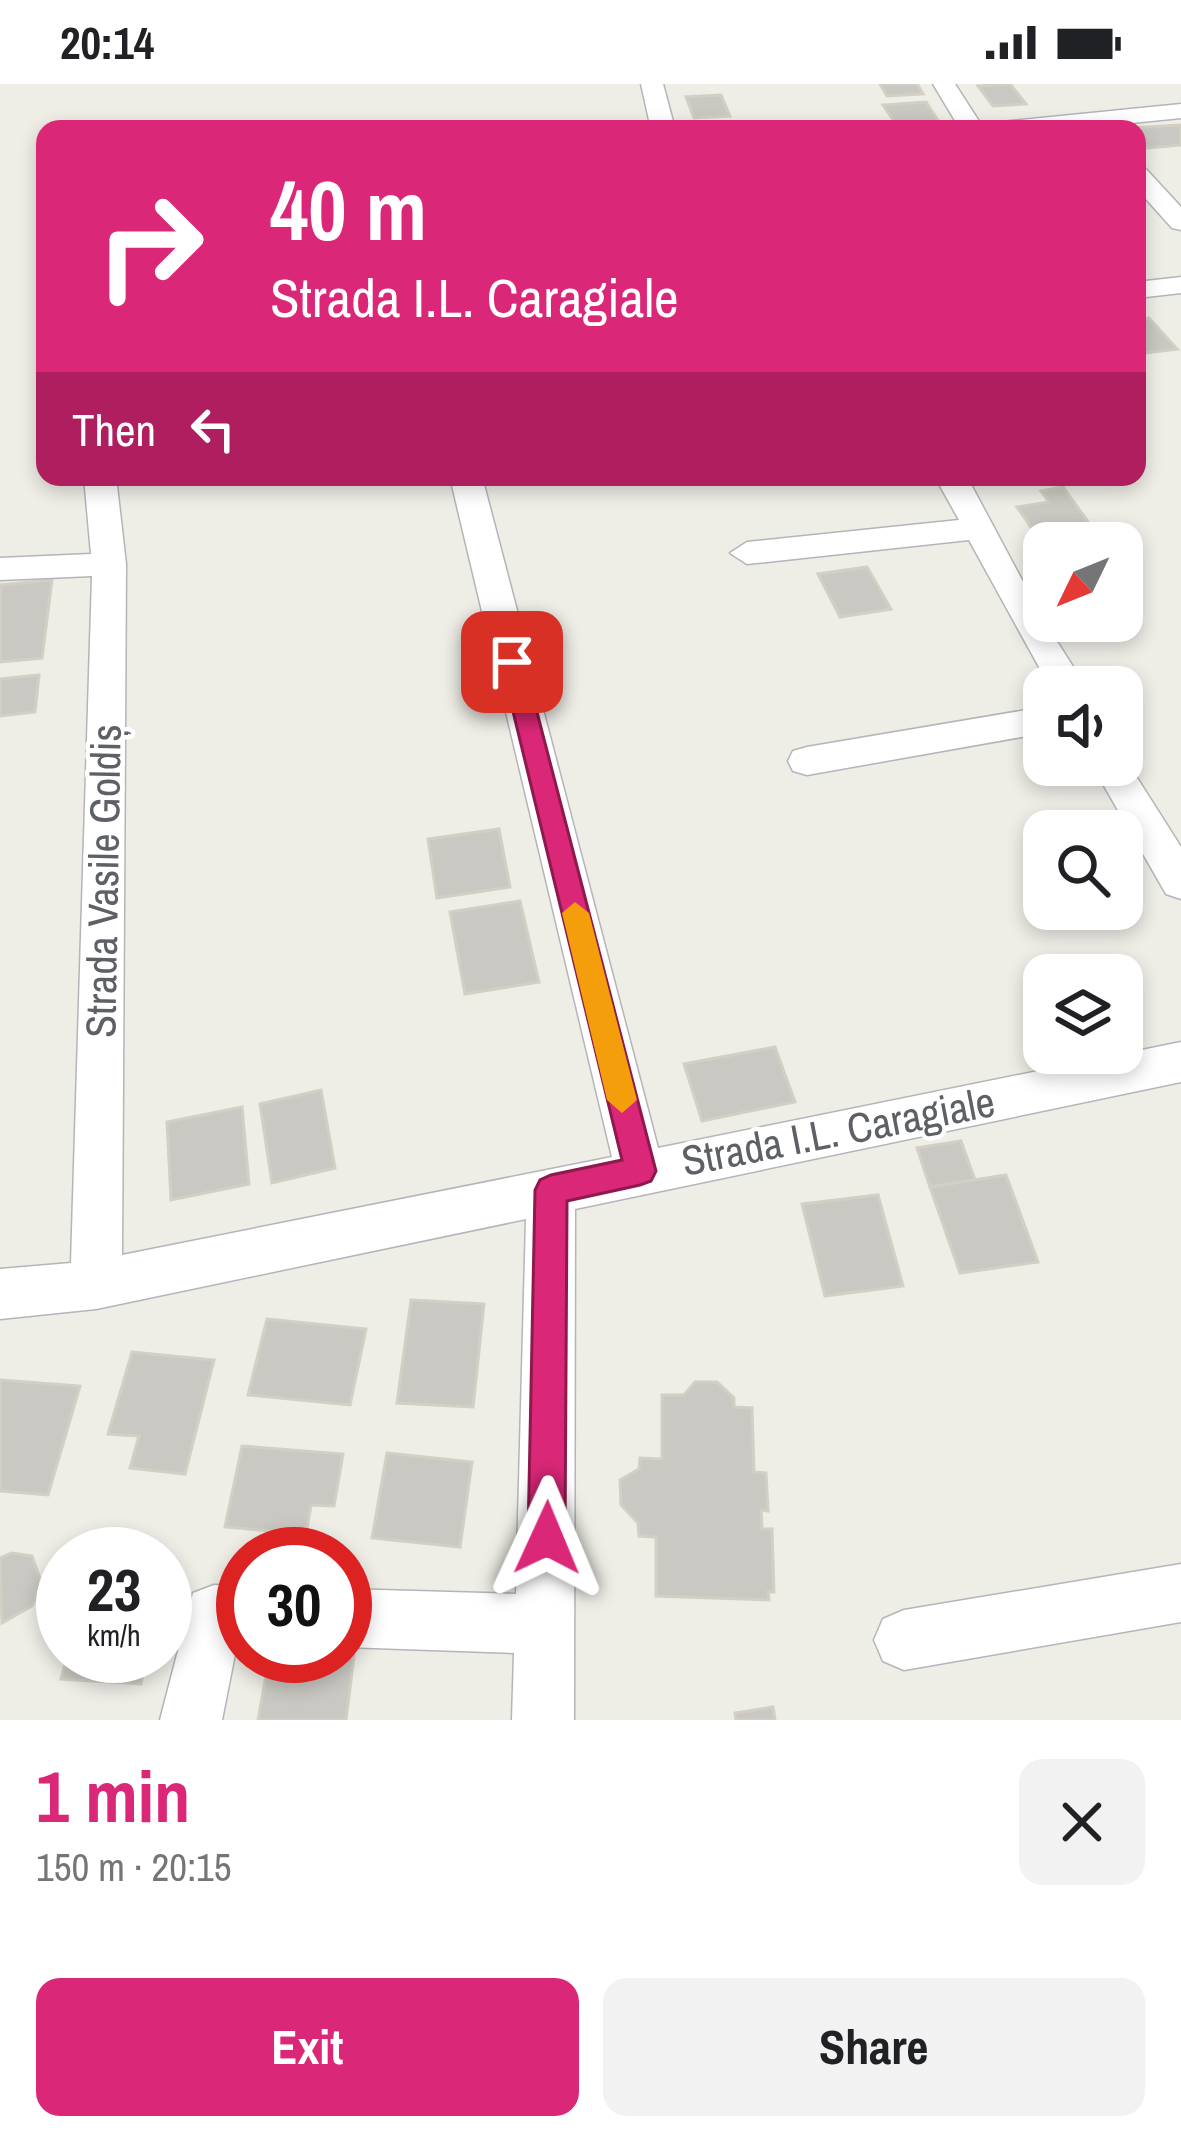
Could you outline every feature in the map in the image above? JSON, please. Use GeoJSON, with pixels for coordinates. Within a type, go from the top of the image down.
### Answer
{"type":"FeatureCollection","features":[{"type":"Feature","properties":{"kind":"street"},"geometry":{"type":"LineString","coordinates":[[652,84],[661,120]]}},
{"type":"Feature","properties":{"kind":"street"},"geometry":{"type":"LineString","coordinates":[[944,84],[966,120]]}},
{"type":"Feature","properties":{"kind":"street"},"geometry":{"type":"LineString","coordinates":[[1123,120],[1181,111]]}},
{"type":"Feature","properties":{"kind":"street"},"geometry":{"type":"LineString","coordinates":[[1146,184],[1181,222]]}},
{"type":"Feature","properties":{"kind":"street"},"geometry":{"type":"LineString","coordinates":[[1146,289],[1181,285]]}},
{"type":"Feature","properties":{"kind":"street","name":"Strada Vasile Goldiș"},"geometry":{"type":"LineString","coordinates":[[96,1285],[109,564],[101,486]]}},
{"type":"Feature","properties":{"kind":"street"},"geometry":{"type":"LineString","coordinates":[[468,486],[640,1171]]}},
{"type":"Feature","properties":{"kind":"street"},"geometry":{"type":"LineString","coordinates":[[955,486],[1056,666]]}},
{"type":"Feature","properties":{"kind":"street"},"geometry":{"type":"LineString","coordinates":[[747,553],[976,529]]}},
{"type":"Feature","properties":{"kind":"street"},"geometry":{"type":"LineString","coordinates":[[0,569],[109,564]]}},
{"type":"Feature","properties":{"kind":"street"},"geometry":{"type":"LineString","coordinates":[[807,761],[1023,724]]}},
{"type":"Feature","properties":{"kind":"street"},"geometry":{"type":"LineString","coordinates":[[1123,786],[1181,883]]}},
{"type":"Feature","properties":{"kind":"street","name":"Strada I.L. Caragiale"},"geometry":{"type":"LineString","coordinates":[[0,1294],[96,1285],[1181,1062]]}},
{"type":"Feature","properties":{"kind":"street"},"geometry":{"type":"LineString","coordinates":[[543,1720],[551,1190]]}},
{"type":"Feature","properties":{"kind":"street"},"geometry":{"type":"LineString","coordinates":[[904,1640],[1181,1593]]}},
{"type":"Feature","properties":{"kind":"street"},"geometry":{"type":"LineString","coordinates":[[190,1720],[216,1614]]}},
{"type":"Feature","properties":{"kind":"street"},"geometry":{"type":"LineString","coordinates":[[372,1619],[546,1624]]}},
{"type":"Feature","properties":{"kind":"building"},"geometry":{"type":"Polygon","coordinates":[[[880,84],[917,84],[923,94],[887,96],[880,84]]]}},
{"type":"Feature","properties":{"kind":"building"},"geometry":{"type":"Polygon","coordinates":[[[1010,84],[1026,104],[993,106],[978,86],[1010,84]]]}},
{"type":"Feature","properties":{"kind":"building"},"geometry":{"type":"Polygon","coordinates":[[[721,95],[730,116],[694,118],[686,97],[721,95]]]}},
{"type":"Feature","properties":{"kind":"building"},"geometry":{"type":"Polygon","coordinates":[[[926,102],[938,120],[893,120],[883,105],[926,102]]]}},
{"type":"Feature","properties":{"kind":"building"},"geometry":{"type":"Polygon","coordinates":[[[1181,125],[1181,145],[1147,148],[1146,127],[1181,125]]]}},
{"type":"Feature","properties":{"kind":"building"},"geometry":{"type":"Polygon","coordinates":[[[1149,318],[1177,349],[1146,353],[1149,318]]]}},
{"type":"Feature","properties":{"kind":"building"},"geometry":{"type":"Polygon","coordinates":[[[1063,487],[1088,522],[1027,522],[1017,507],[1049,502],[1041,491],[1063,487]]]}},
{"type":"Feature","properties":{"kind":"building"},"geometry":{"type":"Polygon","coordinates":[[[867,567],[891,609],[840,617],[818,574],[867,567]]]}},
{"type":"Feature","properties":{"kind":"building"},"geometry":{"type":"Polygon","coordinates":[[[52,580],[42,658],[0,662],[0,585],[52,580]]]}},
{"type":"Feature","properties":{"kind":"building"},"geometry":{"type":"Polygon","coordinates":[[[39,675],[35,712],[0,716],[0,679],[39,675]]]}},
{"type":"Feature","properties":{"kind":"building"},"geometry":{"type":"Polygon","coordinates":[[[499,829],[510,887],[437,898],[428,839],[499,829]]]}},
{"type":"Feature","properties":{"kind":"building"},"geometry":{"type":"Polygon","coordinates":[[[520,901],[539,982],[465,994],[450,912],[520,901]]]}},
{"type":"Feature","properties":{"kind":"building"},"geometry":{"type":"Polygon","coordinates":[[[775,1047],[795,1102],[702,1121],[684,1064],[775,1047]]]}},
{"type":"Feature","properties":{"kind":"building"},"geometry":{"type":"Polygon","coordinates":[[[321,1090],[335,1168],[272,1183],[260,1104],[321,1090]]]}},
{"type":"Feature","properties":{"kind":"building"},"geometry":{"type":"Polygon","coordinates":[[[242,1107],[249,1184],[171,1200],[167,1122],[242,1107]]]}},
{"type":"Feature","properties":{"kind":"building"},"geometry":{"type":"Polygon","coordinates":[[[961,1141],[975,1180],[930,1187],[917,1148],[961,1141]]]}},
{"type":"Feature","properties":{"kind":"building"},"geometry":{"type":"Polygon","coordinates":[[[1006,1175],[1038,1262],[960,1273],[930,1187],[1006,1175]]]}},
{"type":"Feature","properties":{"kind":"building"},"geometry":{"type":"Polygon","coordinates":[[[878,1195],[903,1286],[825,1296],[802,1204],[878,1195]]]}},
{"type":"Feature","properties":{"kind":"building"},"geometry":{"type":"Polygon","coordinates":[[[411,1300],[484,1304],[473,1407],[397,1403],[411,1300]]]}},
{"type":"Feature","properties":{"kind":"building"},"geometry":{"type":"Polygon","coordinates":[[[267,1319],[366,1329],[350,1405],[248,1395],[267,1319]]]}},
{"type":"Feature","properties":{"kind":"building"},"geometry":{"type":"Polygon","coordinates":[[[132,1352],[214,1360],[185,1474],[130,1468],[139,1436],[108,1434],[132,1352]]]}},
{"type":"Feature","properties":{"kind":"building"},"geometry":{"type":"Polygon","coordinates":[[[0,1380],[80,1386],[48,1495],[0,1491],[0,1380]]]}},
{"type":"Feature","properties":{"kind":"building"},"geometry":{"type":"Polygon","coordinates":[[[695,1382],[717,1382],[734,1398],[734,1407],[752,1408],[754,1472],[766,1473],[768,1511],[761,1510],[762,1529],[772,1529],[774,1592],[768,1592],[769,1600],[656,1596],[656,1537],[639,1536],[638,1523],[621,1505],[620,1480],[639,1469],[640,1458],[662,1459],[662,1395],[684,1395],[695,1382]]]}},
{"type":"Feature","properties":{"kind":"building"},"geometry":{"type":"Polygon","coordinates":[[[242,1446],[343,1454],[334,1506],[311,1505],[307,1527],[225,1527],[242,1446]]]}},
{"type":"Feature","properties":{"kind":"building"},"geometry":{"type":"Polygon","coordinates":[[[387,1453],[472,1462],[460,1547],[372,1538],[387,1453]]]}},
{"type":"Feature","properties":{"kind":"building"},"geometry":{"type":"Polygon","coordinates":[[[12,1553],[32,1556],[36,1567],[32,1606],[2,1623],[0,1558],[12,1553]]]}},
{"type":"Feature","properties":{"kind":"building"},"geometry":{"type":"Polygon","coordinates":[[[265,1683],[351,1683],[346,1720],[258,1720],[265,1683]]]}},
{"type":"Feature","properties":{"kind":"building"},"geometry":{"type":"Polygon","coordinates":[[[773,1707],[775,1720],[736,1720],[735,1713],[773,1707]]]}},
{"type":"Feature","properties":{"kind":"slow traffic"},"geometry":{"type":"LineString","coordinates":[[575,913],[622,1100]]}},
{"type":"Feature","properties":{"kind":"route"},"geometry":{"type":"LineString","coordinates":[[512,662],[640,1171],[551,1190],[547,1538]]}}]}
